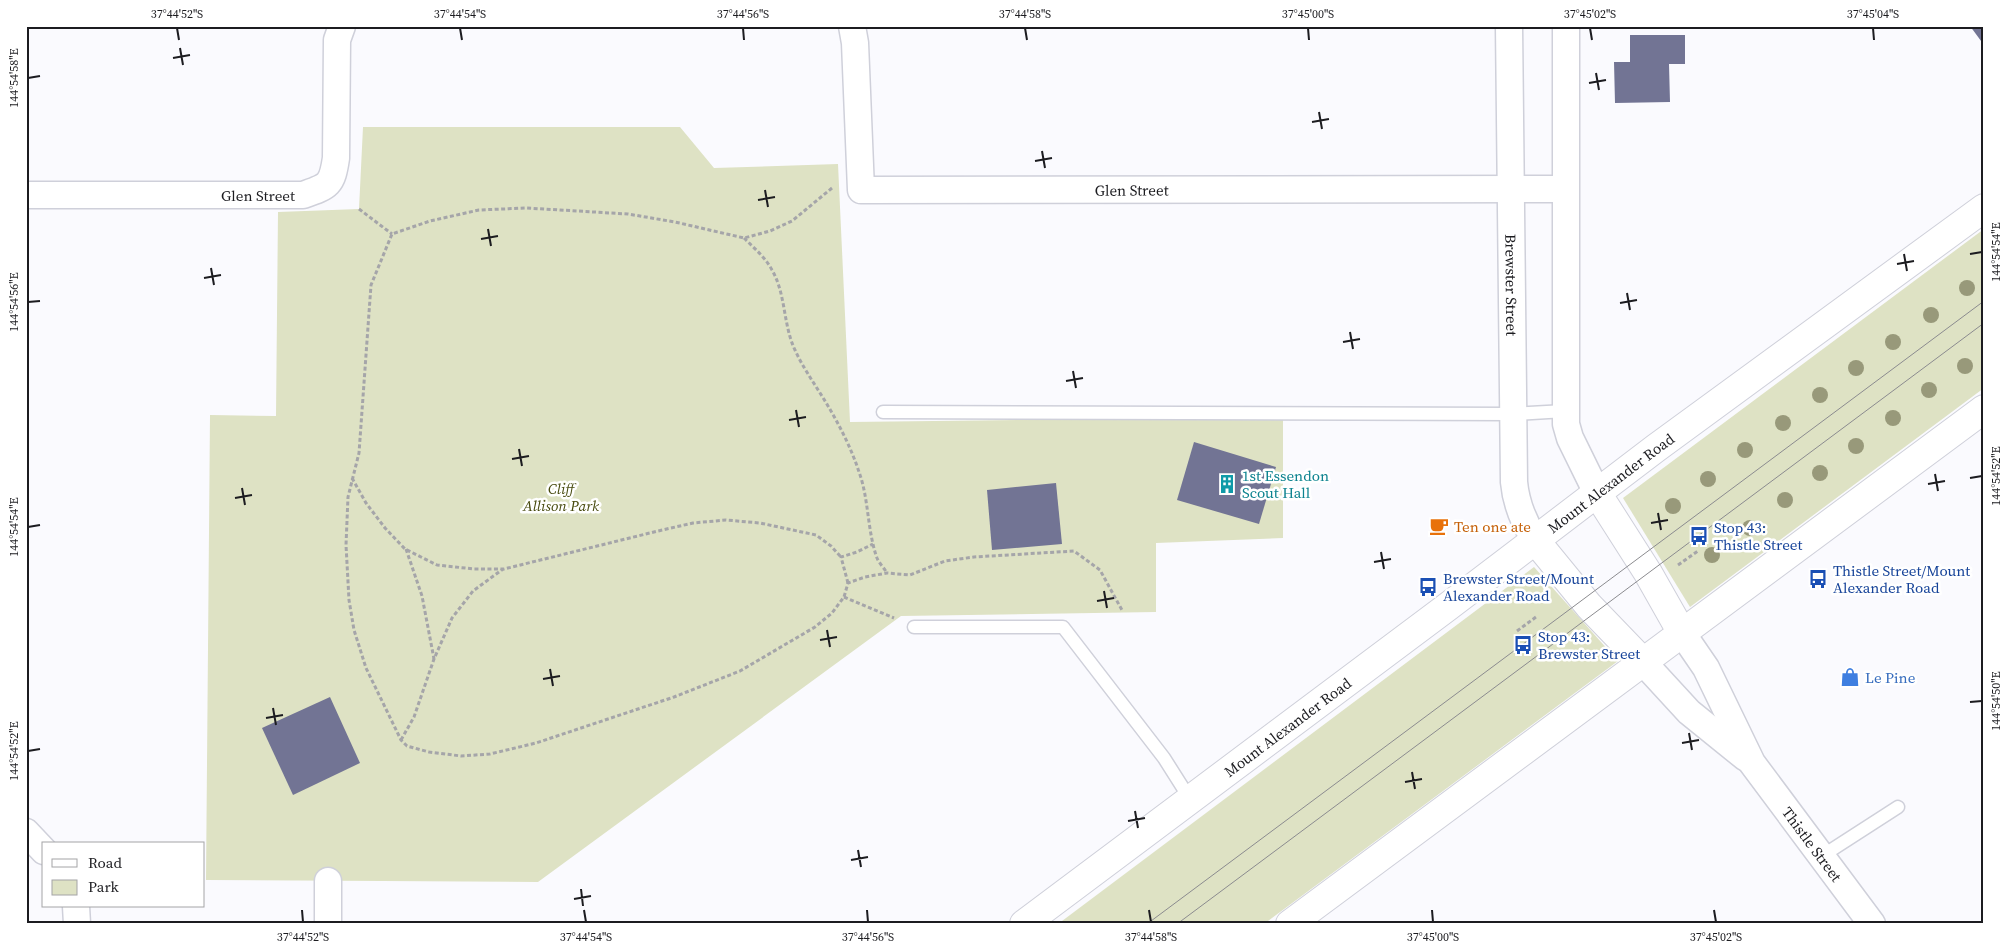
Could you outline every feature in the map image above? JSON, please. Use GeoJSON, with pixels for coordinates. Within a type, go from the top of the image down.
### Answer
{"type":"FeatureCollection","features":[{"type":"Feature","properties":{"kind":"main road","name":"Mount Alexander Road"},"geometry":{"type":"LineString","coordinates":[[1024,924],[1656,448],[1984,208]]}},
{"type":"Feature","properties":{"kind":"main road"},"geometry":{"type":"LineString","coordinates":[[1290,924],[1984,408]]}},
{"type":"Feature","properties":{"kind":"main road"},"geometry":{"type":"LineString","coordinates":[[1597,493],[1648,573],[1682,632]]}},
{"type":"Feature","properties":{"kind":"main road"},"geometry":{"type":"LineString","coordinates":[[1535,540],[1589,606],[1643,662]]}},
{"type":"Feature","properties":{"kind":"street","name":"Glen Street"},"geometry":{"type":"LineString","coordinates":[[26,195],[303,195],[326,186],[334,176],[336,158],[338,40],[342,26]]}},
{"type":"Feature","properties":{"kind":"street"},"geometry":{"type":"LineString","coordinates":[[852,26],[855,42],[861,190]]}},
{"type":"Feature","properties":{"kind":"street","name":"Brewster Street"},"geometry":{"type":"LineString","coordinates":[[1509,26],[1515,493],[1524,523],[1535,540]]}},
{"type":"Feature","properties":{"kind":"street"},"geometry":{"type":"LineString","coordinates":[[1566,26],[1566,412],[1570,438],[1597,493]]}},
{"type":"Feature","properties":{"kind":"street","name":"Glen Street"},"geometry":{"type":"LineString","coordinates":[[861,190],[1565,189]]}},
{"type":"Feature","properties":{"kind":"street","name":"Thistle Street"},"geometry":{"type":"LineString","coordinates":[[1682,632],[1706,668],[1752,763],[1872,924]]}},
{"type":"Feature","properties":{"kind":"street","name":"Thistle Street"},"geometry":{"type":"LineString","coordinates":[[1643,662],[1689,712],[1752,763]]}},
{"type":"Feature","properties":{"kind":"street"},"geometry":{"type":"LineString","coordinates":[[26,832],[42,849]]}},
{"type":"Feature","properties":{"kind":"street"},"geometry":{"type":"LineString","coordinates":[[328,880],[328,924]]}},
{"type":"Feature","properties":{"kind":"street"},"geometry":{"type":"LineString","coordinates":[[76,908],[77,924]]}},
{"type":"Feature","properties":{"kind":"lane"},"geometry":{"type":"LineString","coordinates":[[883,412],[1513,414],[1566,412]]}},
{"type":"Feature","properties":{"kind":"lane"},"geometry":{"type":"LineString","coordinates":[[914,626],[1063,628],[1164,758],[1190,799]]}},
{"type":"Feature","properties":{"kind":"lane"},"geometry":{"type":"LineString","coordinates":[[1822,856],[1898,807]]}},
{"type":"Feature","properties":{"kind":"path"},"geometry":{"type":"LineString","coordinates":[[352,478],[366,502],[385,528],[406,549],[437,565],[474,569],[504,569],[658,530],[693,523],[726,520],[760,523],[816,535],[841,556],[848,583],[844,597],[832,613],[815,627],[740,671],[683,694],[536,743],[490,754],[461,756],[429,752],[407,746],[401,740],[366,668],[354,630],[348,600],[346,545],[348,497],[352,478],[359,453],[371,284],[392,234],[430,221],[479,210],[526,208],[628,214],[675,222],[744,238],[770,231],[792,221],[838,182],[861,190]]}},
{"type":"Feature","properties":{"kind":"path"},"geometry":{"type":"LineString","coordinates":[[359,209],[392,234]]}},
{"type":"Feature","properties":{"kind":"path"},"geometry":{"type":"LineString","coordinates":[[744,238],[759,252],[773,270],[794,348],[806,374],[828,407],[859,472],[867,503],[877,560],[888,573]]}},
{"type":"Feature","properties":{"kind":"path"},"geometry":{"type":"LineString","coordinates":[[841,556],[857,552],[873,544]]}},
{"type":"Feature","properties":{"kind":"path"},"geometry":{"type":"LineString","coordinates":[[406,549],[422,596],[434,659]]}},
{"type":"Feature","properties":{"kind":"path"},"geometry":{"type":"LineString","coordinates":[[848,583],[865,576],[888,573],[910,575],[945,561],[974,557],[1074,551],[1100,570],[1123,612]]}},
{"type":"Feature","properties":{"kind":"path"},"geometry":{"type":"LineString","coordinates":[[1675,566],[1698,551]]}},
{"type":"Feature","properties":{"kind":"path"},"geometry":{"type":"LineString","coordinates":[[401,740],[414,717],[434,659],[452,618],[473,591],[504,569]]}},
{"type":"Feature","properties":{"kind":"path"},"geometry":{"type":"LineString","coordinates":[[844,597],[914,626]]}},
{"type":"Feature","properties":{"kind":"path"},"geometry":{"type":"LineString","coordinates":[[1518,631],[1536,617]]}},
{"type":"Feature","properties":{"kind":"green space","name":"Cliff Allison Park"},"geometry":{"type":"Polygon","coordinates":[[[363,127],[680,127],[714,168],[838,164],[850,422],[1283,417],[1283,538],[1156,543],[1156,612],[901,616],[538,882],[206,880],[210,415],[276,416],[278,212],[359,209],[363,127]]]}},
{"type":"Feature","properties":{"kind":"green space"},"geometry":{"type":"Polygon","coordinates":[[[1984,229],[1984,388],[1690,607],[1623,498],[1984,229]]]}},
{"type":"Feature","properties":{"kind":"green space"},"geometry":{"type":"Polygon","coordinates":[[[1534,567],[1618,661],[1264,924],[1058,924],[1534,567]]]}},
{"type":"Feature","properties":{"kind":"building"},"geometry":{"type":"Polygon","coordinates":[[[1970,26],[1984,26],[1984,45],[1970,26]]]}},
{"type":"Feature","properties":{"kind":"building"},"geometry":{"type":"Polygon","coordinates":[[[1630,35],[1685,35],[1685,64],[1669,64],[1670,102],[1615,103],[1614,62],[1630,62],[1630,35]]]}},
{"type":"Feature","properties":{"kind":"building","name":"1st Essendon Scout Hall"},"geometry":{"type":"Polygon","coordinates":[[[1194,442],[1276,467],[1259,524],[1177,500],[1194,442]]]}},
{"type":"Feature","properties":{"kind":"building"},"geometry":{"type":"Polygon","coordinates":[[[1056,483],[1062,544],[992,550],[987,490],[1056,483]]]}},
{"type":"Feature","properties":{"kind":"building"},"geometry":{"type":"Polygon","coordinates":[[[330,697],[360,763],[293,795],[262,728],[330,697]]]}},
{"type":"Feature","properties":{"kind":"tram line"},"geometry":{"type":"LineString","coordinates":[[1147,924],[1984,301]]}},
{"type":"Feature","properties":{"kind":"tram line"},"geometry":{"type":"LineString","coordinates":[[1177,924],[1984,323]]}},
{"type":"Feature","properties":{"kind":"place","name":"1st Essendon Scout Hall"},"geometry":{"type":"Point","coordinates":[1227,484]}},
{"type":"Feature","properties":{"kind":"place","name":"Ten one ate"},"geometry":{"type":"Point","coordinates":[1439,526]}},
{"type":"Feature","properties":{"kind":"place","name":"Stop 43: Thistle Street"},"geometry":{"type":"Point","coordinates":[1699,536]}},
{"type":"Feature","properties":{"kind":"place","name":"Thistle Street/Mount Alexander Road"},"geometry":{"type":"Point","coordinates":[1818,579]}},
{"type":"Feature","properties":{"kind":"place","name":"Brewster Street/Mount Alexander Road"},"geometry":{"type":"Point","coordinates":[1428,587]}},
{"type":"Feature","properties":{"kind":"place","name":"Stop 43: Brewster Street"},"geometry":{"type":"Point","coordinates":[1523,645]}},
{"type":"Feature","properties":{"kind":"place","name":"Le Pine"},"geometry":{"type":"Point","coordinates":[1850,677]}}]}
